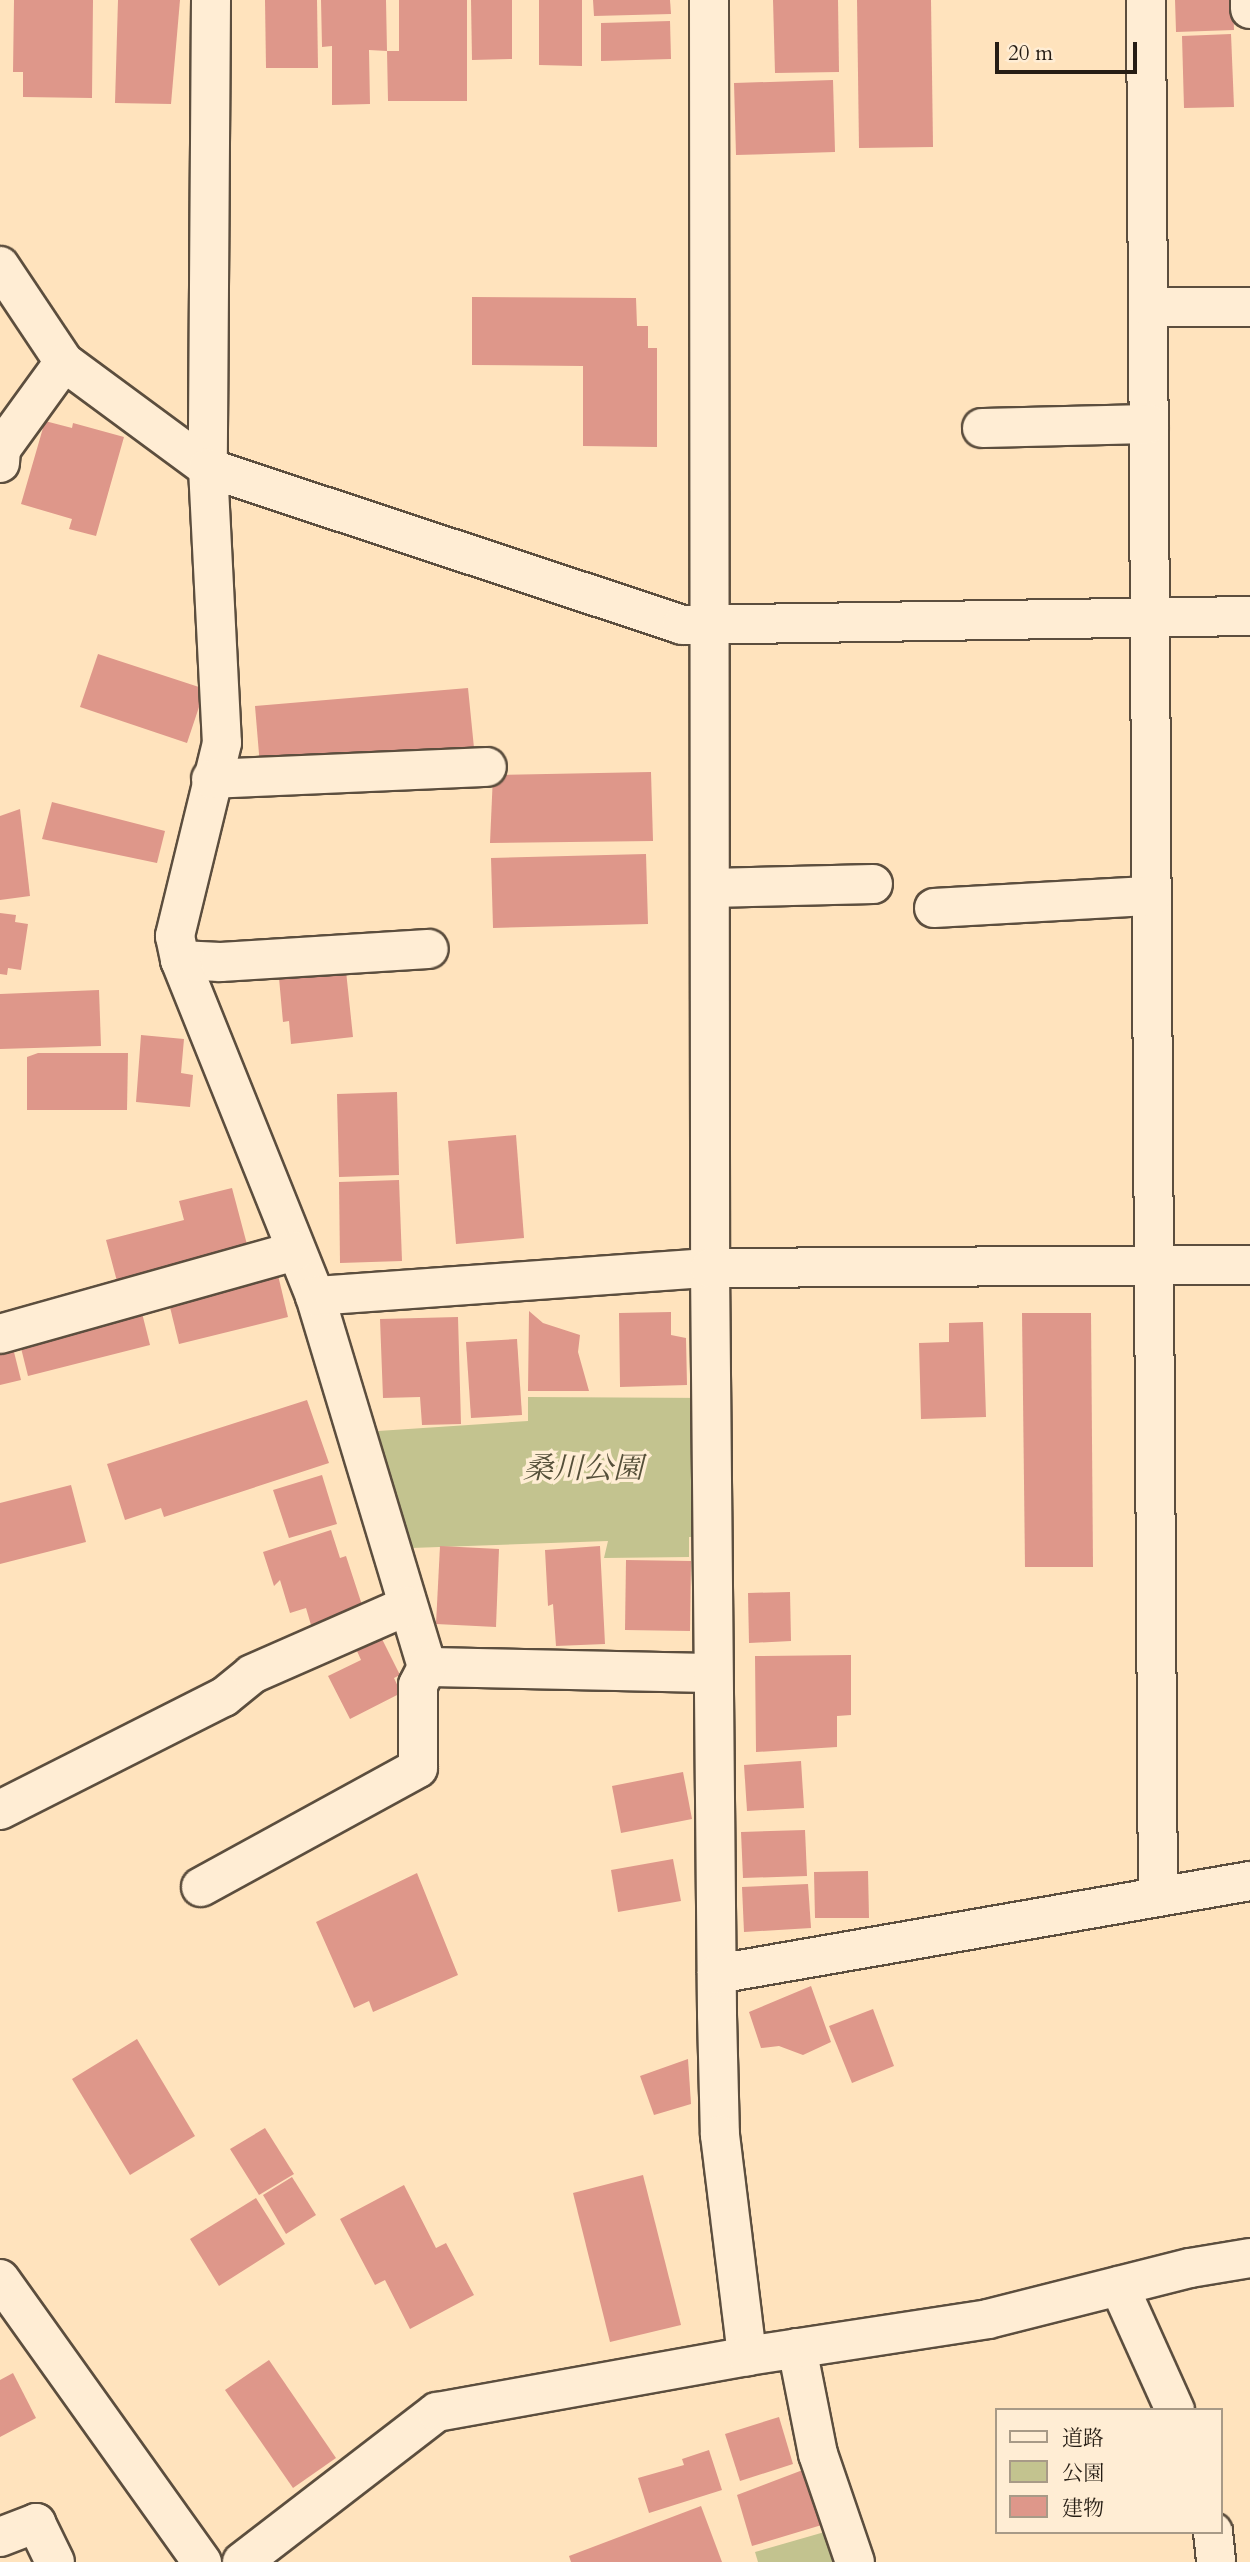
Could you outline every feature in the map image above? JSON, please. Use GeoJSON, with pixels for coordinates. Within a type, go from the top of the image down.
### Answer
{"type":"FeatureCollection","features":[{"type":"Feature","properties":{"kind":"street"},"geometry":{"type":"LineString","coordinates":[[201,1887],[418,1768],[418,1685],[426,1667],[315,1296],[180,960],[175,936],[211,779],[222,743],[208,468],[211,0]]}},
{"type":"Feature","properties":{"kind":"street"},"geometry":{"type":"LineString","coordinates":[[709,0],[710,1268],[717,1974],[720,2135],[747,2356]]}},
{"type":"Feature","properties":{"kind":"street"},"geometry":{"type":"LineString","coordinates":[[1146,0],[1158,1895]]}},
{"type":"Feature","properties":{"kind":"street"},"geometry":{"type":"LineString","coordinates":[[1250,0],[1250,9]]}},
{"type":"Feature","properties":{"kind":"street"},"geometry":{"type":"LineString","coordinates":[[0,266],[64,362],[208,468],[682,625],[711,622],[1250,615]]}},
{"type":"Feature","properties":{"kind":"street"},"geometry":{"type":"LineString","coordinates":[[1149,307],[1250,307]]}},
{"type":"Feature","properties":{"kind":"street"},"geometry":{"type":"LineString","coordinates":[[0,463],[1,449],[64,362]]}},
{"type":"Feature","properties":{"kind":"street"},"geometry":{"type":"LineString","coordinates":[[982,428],[1149,424]]}},
{"type":"Feature","properties":{"kind":"street"},"geometry":{"type":"LineString","coordinates":[[211,779],[487,767]]}},
{"type":"Feature","properties":{"kind":"street"},"geometry":{"type":"LineString","coordinates":[[711,888],[873,884]]}},
{"type":"Feature","properties":{"kind":"street"},"geometry":{"type":"LineString","coordinates":[[934,908],[1152,896]]}},
{"type":"Feature","properties":{"kind":"street"},"geometry":{"type":"LineString","coordinates":[[180,960],[220,962],[429,949]]}},
{"type":"Feature","properties":{"kind":"street"},"geometry":{"type":"LineString","coordinates":[[0,1334],[296,1251]]}},
{"type":"Feature","properties":{"kind":"street"},"geometry":{"type":"LineString","coordinates":[[315,1296],[710,1268],[1250,1265]]}},
{"type":"Feature","properties":{"kind":"street"},"geometry":{"type":"LineString","coordinates":[[0,1810],[224,1697],[252,1674],[407,1606]]}},
{"type":"Feature","properties":{"kind":"street"},"geometry":{"type":"LineString","coordinates":[[426,1667],[713,1673]]}},
{"type":"Feature","properties":{"kind":"street"},"geometry":{"type":"LineString","coordinates":[[717,1974],[1250,1881]]}},
{"type":"Feature","properties":{"kind":"street"},"geometry":{"type":"LineString","coordinates":[[242,2562],[438,2412],[747,2356],[988,2319],[1119,2286],[1250,2258]]}},
{"type":"Feature","properties":{"kind":"street"},"geometry":{"type":"LineString","coordinates":[[0,2278],[202,2562]]}},
{"type":"Feature","properties":{"kind":"street"},"geometry":{"type":"LineString","coordinates":[[1119,2286],[1174,2408]]}},
{"type":"Feature","properties":{"kind":"street"},"geometry":{"type":"LineString","coordinates":[[797,2348],[818,2454],[855,2562]]}},
{"type":"Feature","properties":{"kind":"street"},"geometry":{"type":"LineString","coordinates":[[0,2537],[36,2523],[55,2562]]}},
{"type":"Feature","properties":{"kind":"street"},"geometry":{"type":"LineString","coordinates":[[1213,2534],[1216,2562]]}},
{"type":"Feature","properties":{"kind":"green space","name":"桑川公園"},"geometry":{"type":"Polygon","coordinates":[[[528,1397],[712,1398],[711,1615],[694,1620],[693,1537],[689,1537],[689,1557],[604,1558],[608,1541],[411,1548],[378,1431],[528,1421],[528,1397]]]}},
{"type":"Feature","properties":{"kind":"green space"},"geometry":{"type":"Polygon","coordinates":[[[835,2529],[849,2562],[758,2562],[755,2552],[835,2529]]]}},
{"type":"Feature","properties":{"kind":"building"},"geometry":{"type":"Polygon","coordinates":[[[14,0],[93,0],[92,98],[23,97],[23,72],[13,72],[14,0]]]}},
{"type":"Feature","properties":{"kind":"building"},"geometry":{"type":"Polygon","coordinates":[[[118,0],[180,0],[171,104],[115,103],[118,0]]]}},
{"type":"Feature","properties":{"kind":"building"},"geometry":{"type":"Polygon","coordinates":[[[265,0],[317,0],[318,68],[266,68],[265,0]]]}},
{"type":"Feature","properties":{"kind":"building"},"geometry":{"type":"Polygon","coordinates":[[[321,0],[386,0],[387,51],[369,50],[370,104],[332,105],[332,46],[322,47],[321,0]]]}},
{"type":"Feature","properties":{"kind":"building"},"geometry":{"type":"Polygon","coordinates":[[[399,0],[467,0],[467,101],[388,101],[387,51],[399,51],[399,0]]]}},
{"type":"Feature","properties":{"kind":"building"},"geometry":{"type":"Polygon","coordinates":[[[471,0],[512,0],[512,59],[472,60],[471,0]]]}},
{"type":"Feature","properties":{"kind":"building"},"geometry":{"type":"Polygon","coordinates":[[[539,0],[582,0],[582,66],[539,65],[539,0]]]}},
{"type":"Feature","properties":{"kind":"building"},"geometry":{"type":"Polygon","coordinates":[[[593,0],[670,0],[671,14],[594,16],[593,0]]]}},
{"type":"Feature","properties":{"kind":"building"},"geometry":{"type":"Polygon","coordinates":[[[773,0],[838,0],[839,72],[775,73],[773,0]]]}},
{"type":"Feature","properties":{"kind":"building"},"geometry":{"type":"Polygon","coordinates":[[[857,0],[931,0],[933,147],[859,148],[857,0]]]}},
{"type":"Feature","properties":{"kind":"building"},"geometry":{"type":"Polygon","coordinates":[[[1175,0],[1233,0],[1234,30],[1176,32],[1175,0]]]}},
{"type":"Feature","properties":{"kind":"building"},"geometry":{"type":"Polygon","coordinates":[[[670,21],[671,59],[601,61],[601,23],[670,21]]]}},
{"type":"Feature","properties":{"kind":"building"},"geometry":{"type":"Polygon","coordinates":[[[1231,34],[1234,107],[1184,108],[1182,36],[1231,34]]]}},
{"type":"Feature","properties":{"kind":"building"},"geometry":{"type":"Polygon","coordinates":[[[833,80],[835,152],[736,155],[734,83],[833,80]]]}},
{"type":"Feature","properties":{"kind":"building"},"geometry":{"type":"Polygon","coordinates":[[[472,297],[636,298],[637,326],[648,326],[648,348],[657,348],[657,447],[583,446],[583,366],[472,365],[472,297]]]}},
{"type":"Feature","properties":{"kind":"building"},"geometry":{"type":"Polygon","coordinates":[[[45,421],[72,428],[73,423],[124,437],[96,536],[69,529],[72,519],[21,504],[45,421]]]}},
{"type":"Feature","properties":{"kind":"building"},"geometry":{"type":"Polygon","coordinates":[[[98,654],[205,689],[187,743],[80,707],[98,654]]]}},
{"type":"Feature","properties":{"kind":"building"},"geometry":{"type":"Polygon","coordinates":[[[468,688],[474,748],[260,766],[255,706],[468,688]]]}},
{"type":"Feature","properties":{"kind":"building"},"geometry":{"type":"Polygon","coordinates":[[[651,772],[653,841],[490,843],[493,775],[651,772]]]}},
{"type":"Feature","properties":{"kind":"building"},"geometry":{"type":"Polygon","coordinates":[[[52,802],[165,831],[157,863],[42,839],[52,802]]]}},
{"type":"Feature","properties":{"kind":"building"},"geometry":{"type":"Polygon","coordinates":[[[20,809],[30,896],[0,900],[0,816],[20,809]]]}},
{"type":"Feature","properties":{"kind":"building"},"geometry":{"type":"Polygon","coordinates":[[[646,854],[648,924],[493,928],[491,858],[646,854]]]}},
{"type":"Feature","properties":{"kind":"building"},"geometry":{"type":"Polygon","coordinates":[[[0,913],[16,915],[15,922],[28,924],[21,970],[8,968],[7,975],[0,974],[0,913]]]}},
{"type":"Feature","properties":{"kind":"building"},"geometry":{"type":"Polygon","coordinates":[[[346,971],[353,1037],[291,1044],[289,1021],[283,1022],[279,978],[346,971]]]}},
{"type":"Feature","properties":{"kind":"building"},"geometry":{"type":"Polygon","coordinates":[[[99,990],[101,1046],[0,1049],[0,994],[99,990]]]}},
{"type":"Feature","properties":{"kind":"building"},"geometry":{"type":"Polygon","coordinates":[[[141,1035],[184,1039],[181,1073],[193,1075],[190,1107],[136,1102],[141,1035]]]}},
{"type":"Feature","properties":{"kind":"building"},"geometry":{"type":"Polygon","coordinates":[[[38,1053],[128,1053],[127,1110],[27,1110],[27,1057],[38,1053]]]}},
{"type":"Feature","properties":{"kind":"building"},"geometry":{"type":"Polygon","coordinates":[[[397,1092],[399,1175],[339,1177],[337,1094],[397,1092]]]}},
{"type":"Feature","properties":{"kind":"building"},"geometry":{"type":"Polygon","coordinates":[[[516,1135],[524,1238],[456,1244],[448,1141],[516,1135]]]}},
{"type":"Feature","properties":{"kind":"building"},"geometry":{"type":"Polygon","coordinates":[[[399,1180],[402,1261],[340,1263],[339,1182],[399,1180]]]}},
{"type":"Feature","properties":{"kind":"building"},"geometry":{"type":"Polygon","coordinates":[[[232,1188],[249,1252],[118,1285],[106,1240],[184,1220],[179,1201],[232,1188]]]}},
{"type":"Feature","properties":{"kind":"building"},"geometry":{"type":"Polygon","coordinates":[[[277,1271],[288,1317],[179,1344],[168,1299],[277,1271]]]}},
{"type":"Feature","properties":{"kind":"building"},"geometry":{"type":"Polygon","coordinates":[[[529,1311],[543,1323],[580,1335],[578,1352],[589,1391],[528,1391],[529,1311]]]}},
{"type":"Feature","properties":{"kind":"building"},"geometry":{"type":"Polygon","coordinates":[[[671,1312],[671,1335],[686,1338],[687,1385],[620,1387],[619,1313],[671,1312]]]}},
{"type":"Feature","properties":{"kind":"building"},"geometry":{"type":"Polygon","coordinates":[[[142,1313],[150,1345],[28,1376],[20,1344],[142,1313]]]}},
{"type":"Feature","properties":{"kind":"building"},"geometry":{"type":"Polygon","coordinates":[[[1022,1313],[1091,1313],[1093,1567],[1025,1567],[1022,1313]]]}},
{"type":"Feature","properties":{"kind":"building"},"geometry":{"type":"Polygon","coordinates":[[[458,1317],[461,1424],[422,1425],[420,1397],[383,1398],[380,1319],[458,1317]]]}},
{"type":"Feature","properties":{"kind":"building"},"geometry":{"type":"Polygon","coordinates":[[[983,1322],[986,1417],[921,1419],[919,1343],[949,1342],[949,1323],[983,1322]]]}},
{"type":"Feature","properties":{"kind":"building"},"geometry":{"type":"Polygon","coordinates":[[[517,1339],[522,1415],[471,1418],[466,1342],[517,1339]]]}},
{"type":"Feature","properties":{"kind":"building"},"geometry":{"type":"Polygon","coordinates":[[[13,1348],[21,1380],[0,1385],[0,1352],[13,1348]]]}},
{"type":"Feature","properties":{"kind":"building"},"geometry":{"type":"Polygon","coordinates":[[[307,1400],[329,1463],[164,1517],[161,1508],[125,1520],[107,1464],[307,1400]]]}},
{"type":"Feature","properties":{"kind":"building"},"geometry":{"type":"Polygon","coordinates":[[[322,1475],[337,1524],[289,1538],[273,1490],[322,1475]]]}},
{"type":"Feature","properties":{"kind":"building"},"geometry":{"type":"Polygon","coordinates":[[[71,1485],[86,1542],[0,1564],[0,1503],[71,1485]]]}},
{"type":"Feature","properties":{"kind":"building"},"geometry":{"type":"Polygon","coordinates":[[[331,1530],[340,1558],[346,1556],[363,1608],[311,1625],[306,1608],[290,1613],[280,1580],[274,1586],[263,1552],[331,1530]]]}},
{"type":"Feature","properties":{"kind":"building"},"geometry":{"type":"Polygon","coordinates":[[[440,1546],[499,1549],[496,1627],[436,1624],[440,1546]]]}},
{"type":"Feature","properties":{"kind":"building"},"geometry":{"type":"Polygon","coordinates":[[[600,1546],[605,1644],[556,1646],[553,1604],[548,1606],[545,1550],[600,1546]]]}},
{"type":"Feature","properties":{"kind":"building"},"geometry":{"type":"Polygon","coordinates":[[[626,1560],[691,1561],[690,1631],[625,1630],[626,1560]]]}},
{"type":"Feature","properties":{"kind":"building"},"geometry":{"type":"Polygon","coordinates":[[[790,1592],[791,1641],[749,1643],[748,1593],[790,1592]]]}},
{"type":"Feature","properties":{"kind":"building"},"geometry":{"type":"Polygon","coordinates":[[[382,1639],[400,1675],[394,1678],[401,1693],[350,1719],[328,1676],[361,1660],[357,1651],[382,1639]]]}},
{"type":"Feature","properties":{"kind":"building"},"geometry":{"type":"Polygon","coordinates":[[[851,1655],[851,1715],[837,1716],[837,1747],[756,1752],[755,1656],[851,1655]]]}},
{"type":"Feature","properties":{"kind":"building"},"geometry":{"type":"Polygon","coordinates":[[[801,1761],[804,1808],[747,1811],[744,1765],[801,1761]]]}},
{"type":"Feature","properties":{"kind":"building"},"geometry":{"type":"Polygon","coordinates":[[[683,1772],[692,1819],[621,1833],[612,1786],[683,1772]]]}},
{"type":"Feature","properties":{"kind":"building"},"geometry":{"type":"Polygon","coordinates":[[[805,1830],[807,1876],[743,1878],[741,1832],[805,1830]]]}},
{"type":"Feature","properties":{"kind":"building"},"geometry":{"type":"Polygon","coordinates":[[[673,1859],[681,1901],[618,1912],[611,1870],[673,1859]]]}},
{"type":"Feature","properties":{"kind":"building"},"geometry":{"type":"Polygon","coordinates":[[[868,1871],[869,1918],[815,1918],[814,1872],[868,1871]]]}},
{"type":"Feature","properties":{"kind":"building"},"geometry":{"type":"Polygon","coordinates":[[[417,1873],[458,1975],[373,2012],[369,2001],[354,2008],[316,1922],[417,1873]]]}},
{"type":"Feature","properties":{"kind":"building"},"geometry":{"type":"Polygon","coordinates":[[[808,1884],[811,1928],[744,1932],[742,1887],[808,1884]]]}},
{"type":"Feature","properties":{"kind":"building"},"geometry":{"type":"Polygon","coordinates":[[[811,1986],[831,2042],[803,2055],[779,2046],[761,2048],[749,2012],[811,1986]]]}},
{"type":"Feature","properties":{"kind":"building"},"geometry":{"type":"Polygon","coordinates":[[[873,2009],[894,2066],[852,2083],[829,2026],[873,2009]]]}},
{"type":"Feature","properties":{"kind":"building"},"geometry":{"type":"Polygon","coordinates":[[[137,2039],[195,2136],[130,2175],[72,2079],[137,2039]]]}},
{"type":"Feature","properties":{"kind":"building"},"geometry":{"type":"Polygon","coordinates":[[[688,2059],[691,2104],[654,2115],[640,2076],[688,2059]]]}},
{"type":"Feature","properties":{"kind":"building"},"geometry":{"type":"Polygon","coordinates":[[[265,2128],[294,2174],[259,2195],[230,2149],[265,2128]]]}},
{"type":"Feature","properties":{"kind":"building"},"geometry":{"type":"Polygon","coordinates":[[[643,2175],[681,2325],[610,2342],[573,2193],[643,2175]]]}},
{"type":"Feature","properties":{"kind":"building"},"geometry":{"type":"Polygon","coordinates":[[[292,2177],[316,2215],[286,2234],[263,2195],[292,2177]]]}},
{"type":"Feature","properties":{"kind":"building"},"geometry":{"type":"Polygon","coordinates":[[[404,2185],[436,2248],[446,2243],[474,2295],[410,2329],[385,2280],[375,2285],[340,2219],[404,2185]]]}},
{"type":"Feature","properties":{"kind":"building"},"geometry":{"type":"Polygon","coordinates":[[[256,2198],[285,2244],[219,2286],[190,2239],[256,2198]]]}},
{"type":"Feature","properties":{"kind":"building"},"geometry":{"type":"Polygon","coordinates":[[[269,2360],[336,2458],[293,2488],[225,2390],[269,2360]]]}},
{"type":"Feature","properties":{"kind":"building"},"geometry":{"type":"Polygon","coordinates":[[[13,2373],[36,2418],[0,2437],[0,2380],[13,2373]]]}},
{"type":"Feature","properties":{"kind":"building"},"geometry":{"type":"Polygon","coordinates":[[[779,2417],[793,2464],[740,2481],[725,2434],[779,2417]]]}},
{"type":"Feature","properties":{"kind":"building"},"geometry":{"type":"Polygon","coordinates":[[[709,2450],[722,2490],[649,2513],[638,2478],[684,2465],[682,2459],[709,2450]]]}},
{"type":"Feature","properties":{"kind":"building"},"geometry":{"type":"Polygon","coordinates":[[[808,2468],[825,2524],[752,2546],[737,2495],[808,2468]]]}},
{"type":"Feature","properties":{"kind":"building"},"geometry":{"type":"Polygon","coordinates":[[[701,2506],[722,2562],[571,2562],[569,2556],[701,2506]]]}}]}
